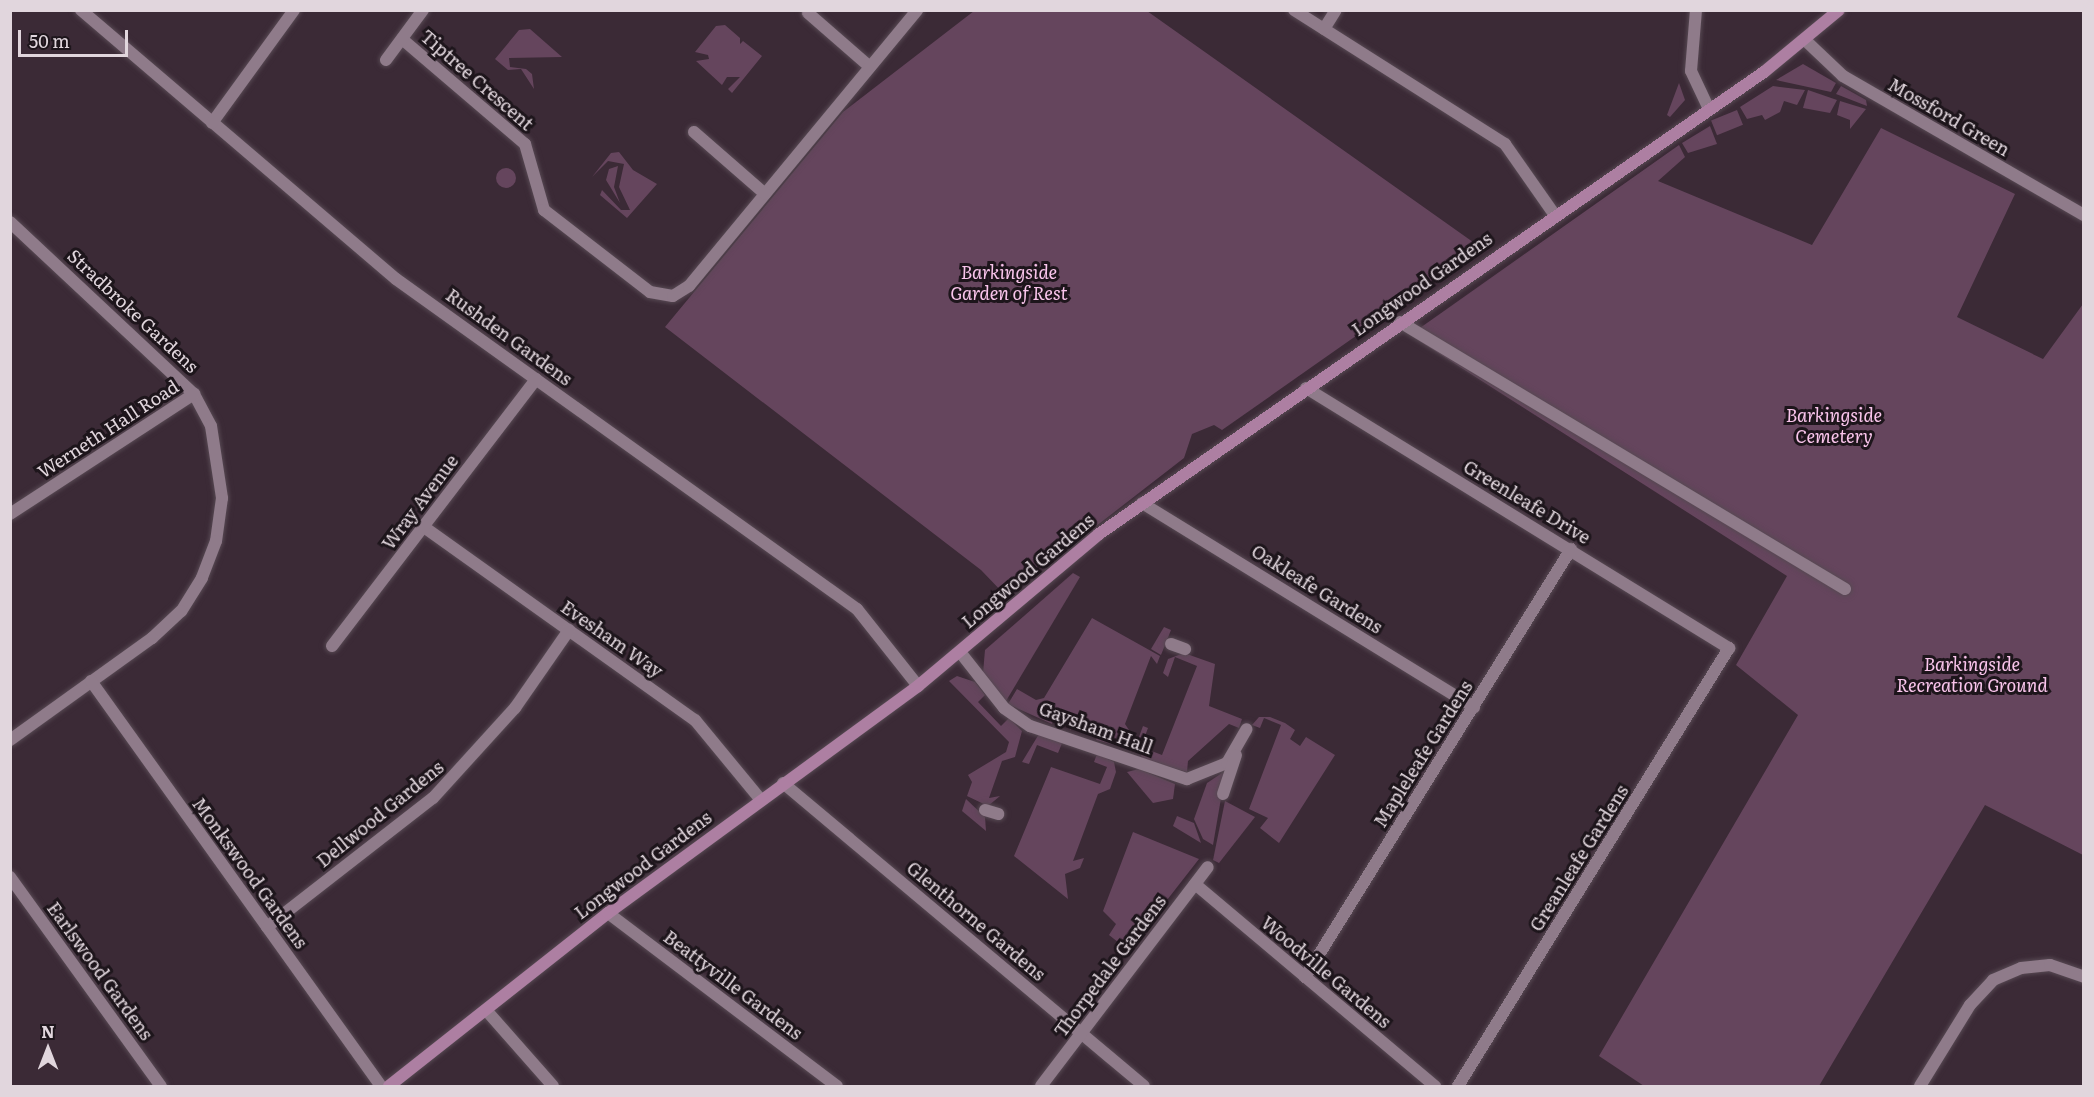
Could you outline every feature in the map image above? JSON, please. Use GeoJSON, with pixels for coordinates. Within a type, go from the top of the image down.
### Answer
{"type":"FeatureCollection","features":[{"type":"Feature","properties":{"kind":"street","name":"Rushden Gardens"},"geometry":{"type":"LineString","coordinates":[[81,10],[396,279],[857,609],[918,686]]}},
{"type":"Feature","properties":{"kind":"street"},"geometry":{"type":"LineString","coordinates":[[212,123],[294,10]]}},
{"type":"Feature","properties":{"kind":"street","name":"Tiptree Crescent"},"geometry":{"type":"LineString","coordinates":[[386,60],[423,10]]}},
{"type":"Feature","properties":{"kind":"street","name":"Tiptree Crescent"},"geometry":{"type":"LineString","coordinates":[[402,39],[525,144],[544,210],[650,292],[673,296],[689,286],[917,10]]}},
{"type":"Feature","properties":{"kind":"street"},"geometry":{"type":"LineString","coordinates":[[1294,10],[1505,144],[1554,214]]}},
{"type":"Feature","properties":{"kind":"street"},"geometry":{"type":"LineString","coordinates":[[1324,29],[1335,10]]}},
{"type":"Feature","properties":{"kind":"street"},"geometry":{"type":"LineString","coordinates":[[1696,10],[1690,71],[1709,109]]}},
{"type":"Feature","properties":{"kind":"street","name":"Longwood Gardens"},"geometry":{"type":"LineString","coordinates":[[389,1086],[608,913],[918,686],[1142,503],[1554,214],[1709,109],[1805,40],[1839,10]]}},
{"type":"Feature","properties":{"kind":"street"},"geometry":{"type":"LineString","coordinates":[[808,13],[870,67]]}},
{"type":"Feature","properties":{"kind":"street","name":"Mossford Green"},"geometry":{"type":"LineString","coordinates":[[1805,40],[1843,76],[2084,215]]}},
{"type":"Feature","properties":{"kind":"street"},"geometry":{"type":"LineString","coordinates":[[694,132],[765,194]]}},
{"type":"Feature","properties":{"kind":"street","name":"Stradbroke Gardens"},"geometry":{"type":"LineString","coordinates":[[10,222],[194,394],[211,426],[220,464],[216,541],[202,578],[181,611],[10,740]]}},
{"type":"Feature","properties":{"kind":"street"},"geometry":{"type":"LineString","coordinates":[[1400,322],[1845,589]]}},
{"type":"Feature","properties":{"kind":"street","name":"Wray Avenue"},"geometry":{"type":"LineString","coordinates":[[332,646],[536,378]]}},
{"type":"Feature","properties":{"kind":"street","name":"Greenleafe Drive"},"geometry":{"type":"LineString","coordinates":[[1306,388],[1729,648]]}},
{"type":"Feature","properties":{"kind":"street","name":"Werneth Hall Road"},"geometry":{"type":"LineString","coordinates":[[10,514],[194,394]]}},
{"type":"Feature","properties":{"kind":"street","name":"Oakleafe Gardens"},"geometry":{"type":"LineString","coordinates":[[1142,503],[1474,707]]}},
{"type":"Feature","properties":{"kind":"street","name":"Evesham Way"},"geometry":{"type":"LineString","coordinates":[[424,527],[695,720],[761,800]]}},
{"type":"Feature","properties":{"kind":"street","name":"Mapleleafe Gardens"},"geometry":{"type":"LineString","coordinates":[[1305,977],[1571,549]]}},
{"type":"Feature","properties":{"kind":"street","name":"Dellwood Gardens"},"geometry":{"type":"LineString","coordinates":[[267,927],[433,798],[515,708],[568,630]]}},
{"type":"Feature","properties":{"kind":"street"},"geometry":{"type":"LineString","coordinates":[[1171,644],[1185,649]]}},
{"type":"Feature","properties":{"kind":"street","name":"Greanleafe Gardens"},"geometry":{"type":"LineString","coordinates":[[1458,1086],[1729,648]]}},
{"type":"Feature","properties":{"kind":"street","name":"Gaysham Hall"},"geometry":{"type":"LineString","coordinates":[[960,652],[1004,708],[1030,726],[1126,760],[1187,779],[1208,774],[1239,748]]}},
{"type":"Feature","properties":{"kind":"street","name":"Monkswood Gardens"},"geometry":{"type":"LineString","coordinates":[[91,681],[381,1086]]}},
{"type":"Feature","properties":{"kind":"street","name":"Gaysham Hall"},"geometry":{"type":"LineString","coordinates":[[1222,794],[1247,729]]}},
{"type":"Feature","properties":{"kind":"street","name":"Glenthorne Gardens"},"geometry":{"type":"LineString","coordinates":[[783,783],[1144,1086]]}},
{"type":"Feature","properties":{"kind":"street"},"geometry":{"type":"LineString","coordinates":[[985,810],[998,814]]}},
{"type":"Feature","properties":{"kind":"street","name":"Thorpedale Gardens"},"geometry":{"type":"LineString","coordinates":[[1041,1086],[1208,867]]}},
{"type":"Feature","properties":{"kind":"street","name":"Earlswood Gardens"},"geometry":{"type":"LineString","coordinates":[[10,877],[161,1086]]}},
{"type":"Feature","properties":{"kind":"street","name":"Woodville Gardens"},"geometry":{"type":"LineString","coordinates":[[1195,884],[1435,1086]]}},
{"type":"Feature","properties":{"kind":"street","name":"Beattyville Gardens"},"geometry":{"type":"LineString","coordinates":[[608,913],[837,1086]]}},
{"type":"Feature","properties":{"kind":"street"},"geometry":{"type":"LineString","coordinates":[[1920,1086],[1970,1005],[1993,980],[2021,968],[2050,965],[2084,977]]}},
{"type":"Feature","properties":{"kind":"street"},"geometry":{"type":"LineString","coordinates":[[486,1010],[553,1086]]}},
{"type":"Feature","properties":{"kind":"green space","name":"Barkingside Garden of Rest"},"geometry":{"type":"Polygon","coordinates":[[[974,11],[1147,11],[1480,247],[1389,313],[1377,312],[1363,331],[1222,430],[1214,425],[1192,434],[1184,458],[1006,596],[981,570],[665,327],[843,112],[974,11]]]}},
{"type":"Feature","properties":{"kind":"green space"},"geometry":{"type":"Polygon","coordinates":[[[725,25],[740,38],[740,44],[743,41],[762,56],[732,93],[728,89],[740,77],[727,77],[722,85],[696,61],[709,59],[708,55],[695,52],[716,26],[725,25]]]}},
{"type":"Feature","properties":{"kind":"green space"},"geometry":{"type":"Polygon","coordinates":[[[530,29],[562,57],[509,58],[510,67],[526,69],[532,74],[534,89],[521,69],[508,70],[495,59],[519,30],[530,29]]]}},
{"type":"Feature","properties":{"kind":"green space"},"geometry":{"type":"Polygon","coordinates":[[[1803,64],[1836,83],[1831,92],[1776,80],[1803,64]]]}},
{"type":"Feature","properties":{"kind":"green space"},"geometry":{"type":"Polygon","coordinates":[[[1679,83],[1685,100],[1670,117],[1667,115],[1679,83]]]}},
{"type":"Feature","properties":{"kind":"green space"},"geometry":{"type":"Polygon","coordinates":[[[1773,86],[1805,90],[1797,105],[1784,101],[1780,112],[1765,120],[1762,115],[1747,119],[1740,107],[1773,86]]]}},
{"type":"Feature","properties":{"kind":"green space"},"geometry":{"type":"Polygon","coordinates":[[[1841,86],[1866,100],[1867,106],[1836,94],[1841,86]]]}},
{"type":"Feature","properties":{"kind":"green space"},"geometry":{"type":"Polygon","coordinates":[[[1808,90],[1837,100],[1830,113],[1803,108],[1808,90]]]}},
{"type":"Feature","properties":{"kind":"green space"},"geometry":{"type":"Polygon","coordinates":[[[1840,101],[1866,109],[1850,129],[1850,120],[1837,115],[1840,101]]]}},
{"type":"Feature","properties":{"kind":"green space"},"geometry":{"type":"Polygon","coordinates":[[[1737,110],[1743,125],[1717,135],[1711,120],[1737,110]]]}},
{"type":"Feature","properties":{"kind":"green space"},"geometry":{"type":"Polygon","coordinates":[[[1710,126],[1717,144],[1688,153],[1682,143],[1710,126]]]}},
{"type":"Feature","properties":{"kind":"green space"},"geometry":{"type":"Polygon","coordinates":[[[1881,128],[2015,194],[1957,317],[2043,359],[2083,304],[2083,855],[1985,805],[1819,1086],[1644,1086],[1599,1056],[1798,715],[1736,665],[1787,576],[1410,335],[1679,145],[1685,157],[1658,181],[1812,245],[1881,128]]]}},
{"type":"Feature","properties":{"kind":"green space"},"geometry":{"type":"Polygon","coordinates":[[[619,152],[633,170],[657,184],[627,218],[600,195],[602,190],[621,210],[630,210],[619,187],[624,164],[608,161],[592,177],[611,153],[619,152]]]}},
{"type":"Feature","properties":{"kind":"green space"},"geometry":{"type":"Polygon","coordinates":[[[618,166],[614,187],[620,203],[606,180],[609,169],[618,166]]]}},
{"type":"Feature","properties":{"kind":"green space"},"geometry":{"type":"Polygon","coordinates":[[[506,168],[513,171],[516,178],[513,185],[506,188],[499,185],[496,178],[499,171],[506,168]]]}},
{"type":"Feature","properties":{"kind":"green space"},"geometry":{"type":"Polygon","coordinates":[[[1073,573],[1080,577],[1006,701],[983,673],[985,650],[1073,573]]]}},
{"type":"Feature","properties":{"kind":"green space"},"geometry":{"type":"Polygon","coordinates":[[[1092,618],[1160,656],[1157,664],[1151,656],[1125,724],[1131,733],[1122,747],[1096,740],[1099,730],[1074,721],[1070,731],[1071,720],[1056,714],[1052,724],[1008,704],[1017,689],[1036,700],[1044,698],[1092,618]]]}},
{"type":"Feature","properties":{"kind":"green space"},"geometry":{"type":"Polygon","coordinates":[[[1164,627],[1171,630],[1161,655],[1151,649],[1164,627]]]}},
{"type":"Feature","properties":{"kind":"green space"},"geometry":{"type":"Polygon","coordinates":[[[1184,653],[1215,664],[1209,706],[1242,719],[1239,728],[1229,724],[1188,761],[1187,772],[1143,759],[1136,745],[1143,726],[1148,728],[1141,747],[1162,755],[1197,666],[1175,657],[1168,677],[1163,673],[1168,659],[1184,653]]]}},
{"type":"Feature","properties":{"kind":"green space"},"geometry":{"type":"Polygon","coordinates":[[[957,676],[975,682],[985,695],[978,702],[1001,726],[1009,718],[1022,731],[1015,757],[1002,761],[989,798],[1000,796],[988,806],[967,796],[972,782],[968,775],[1006,752],[1009,742],[949,681],[957,676]]]}},
{"type":"Feature","properties":{"kind":"green space"},"geometry":{"type":"Polygon","coordinates":[[[1259,717],[1270,717],[1295,730],[1290,739],[1300,746],[1306,737],[1335,755],[1279,843],[1260,828],[1268,818],[1249,809],[1281,725],[1264,718],[1260,728],[1252,725],[1259,717]]]}},
{"type":"Feature","properties":{"kind":"green space"},"geometry":{"type":"Polygon","coordinates":[[[1039,734],[1063,741],[1058,753],[1037,745],[1029,764],[1022,762],[1039,734]]]}},
{"type":"Feature","properties":{"kind":"green space"},"geometry":{"type":"Polygon","coordinates":[[[1097,754],[1114,762],[1116,772],[1110,789],[1098,794],[1073,861],[1084,858],[1080,868],[1065,874],[1068,899],[1014,856],[1051,767],[1100,784],[1107,767],[1094,762],[1097,754]]]}},
{"type":"Feature","properties":{"kind":"green space"},"geometry":{"type":"Polygon","coordinates":[[[1139,769],[1175,784],[1173,799],[1153,803],[1127,772],[1139,769]]]}},
{"type":"Feature","properties":{"kind":"green space"},"geometry":{"type":"Polygon","coordinates":[[[1222,773],[1225,775],[1213,845],[1203,839],[1194,819],[1207,783],[1222,773]]]}},
{"type":"Feature","properties":{"kind":"green space"},"geometry":{"type":"Polygon","coordinates":[[[966,799],[985,817],[986,831],[962,811],[966,799]]]}},
{"type":"Feature","properties":{"kind":"green space"},"geometry":{"type":"Polygon","coordinates":[[[1225,801],[1255,817],[1219,863],[1213,860],[1225,801]]]}},
{"type":"Feature","properties":{"kind":"green space"},"geometry":{"type":"Polygon","coordinates":[[[1177,816],[1194,823],[1201,843],[1173,826],[1177,816]]]}},
{"type":"Feature","properties":{"kind":"green space"},"geometry":{"type":"Polygon","coordinates":[[[1133,832],[1199,859],[1128,950],[1109,935],[1116,924],[1103,911],[1133,832]]]}},
{"type":"Feature","properties":{"kind":"park label","name":"Barkingside Cemetery"},"geometry":{"type":"Point","coordinates":[1834,426]}},
{"type":"Feature","properties":{"kind":"park label","name":"Barkingside Recreation Ground"},"geometry":{"type":"Point","coordinates":[1972,675]}}]}
